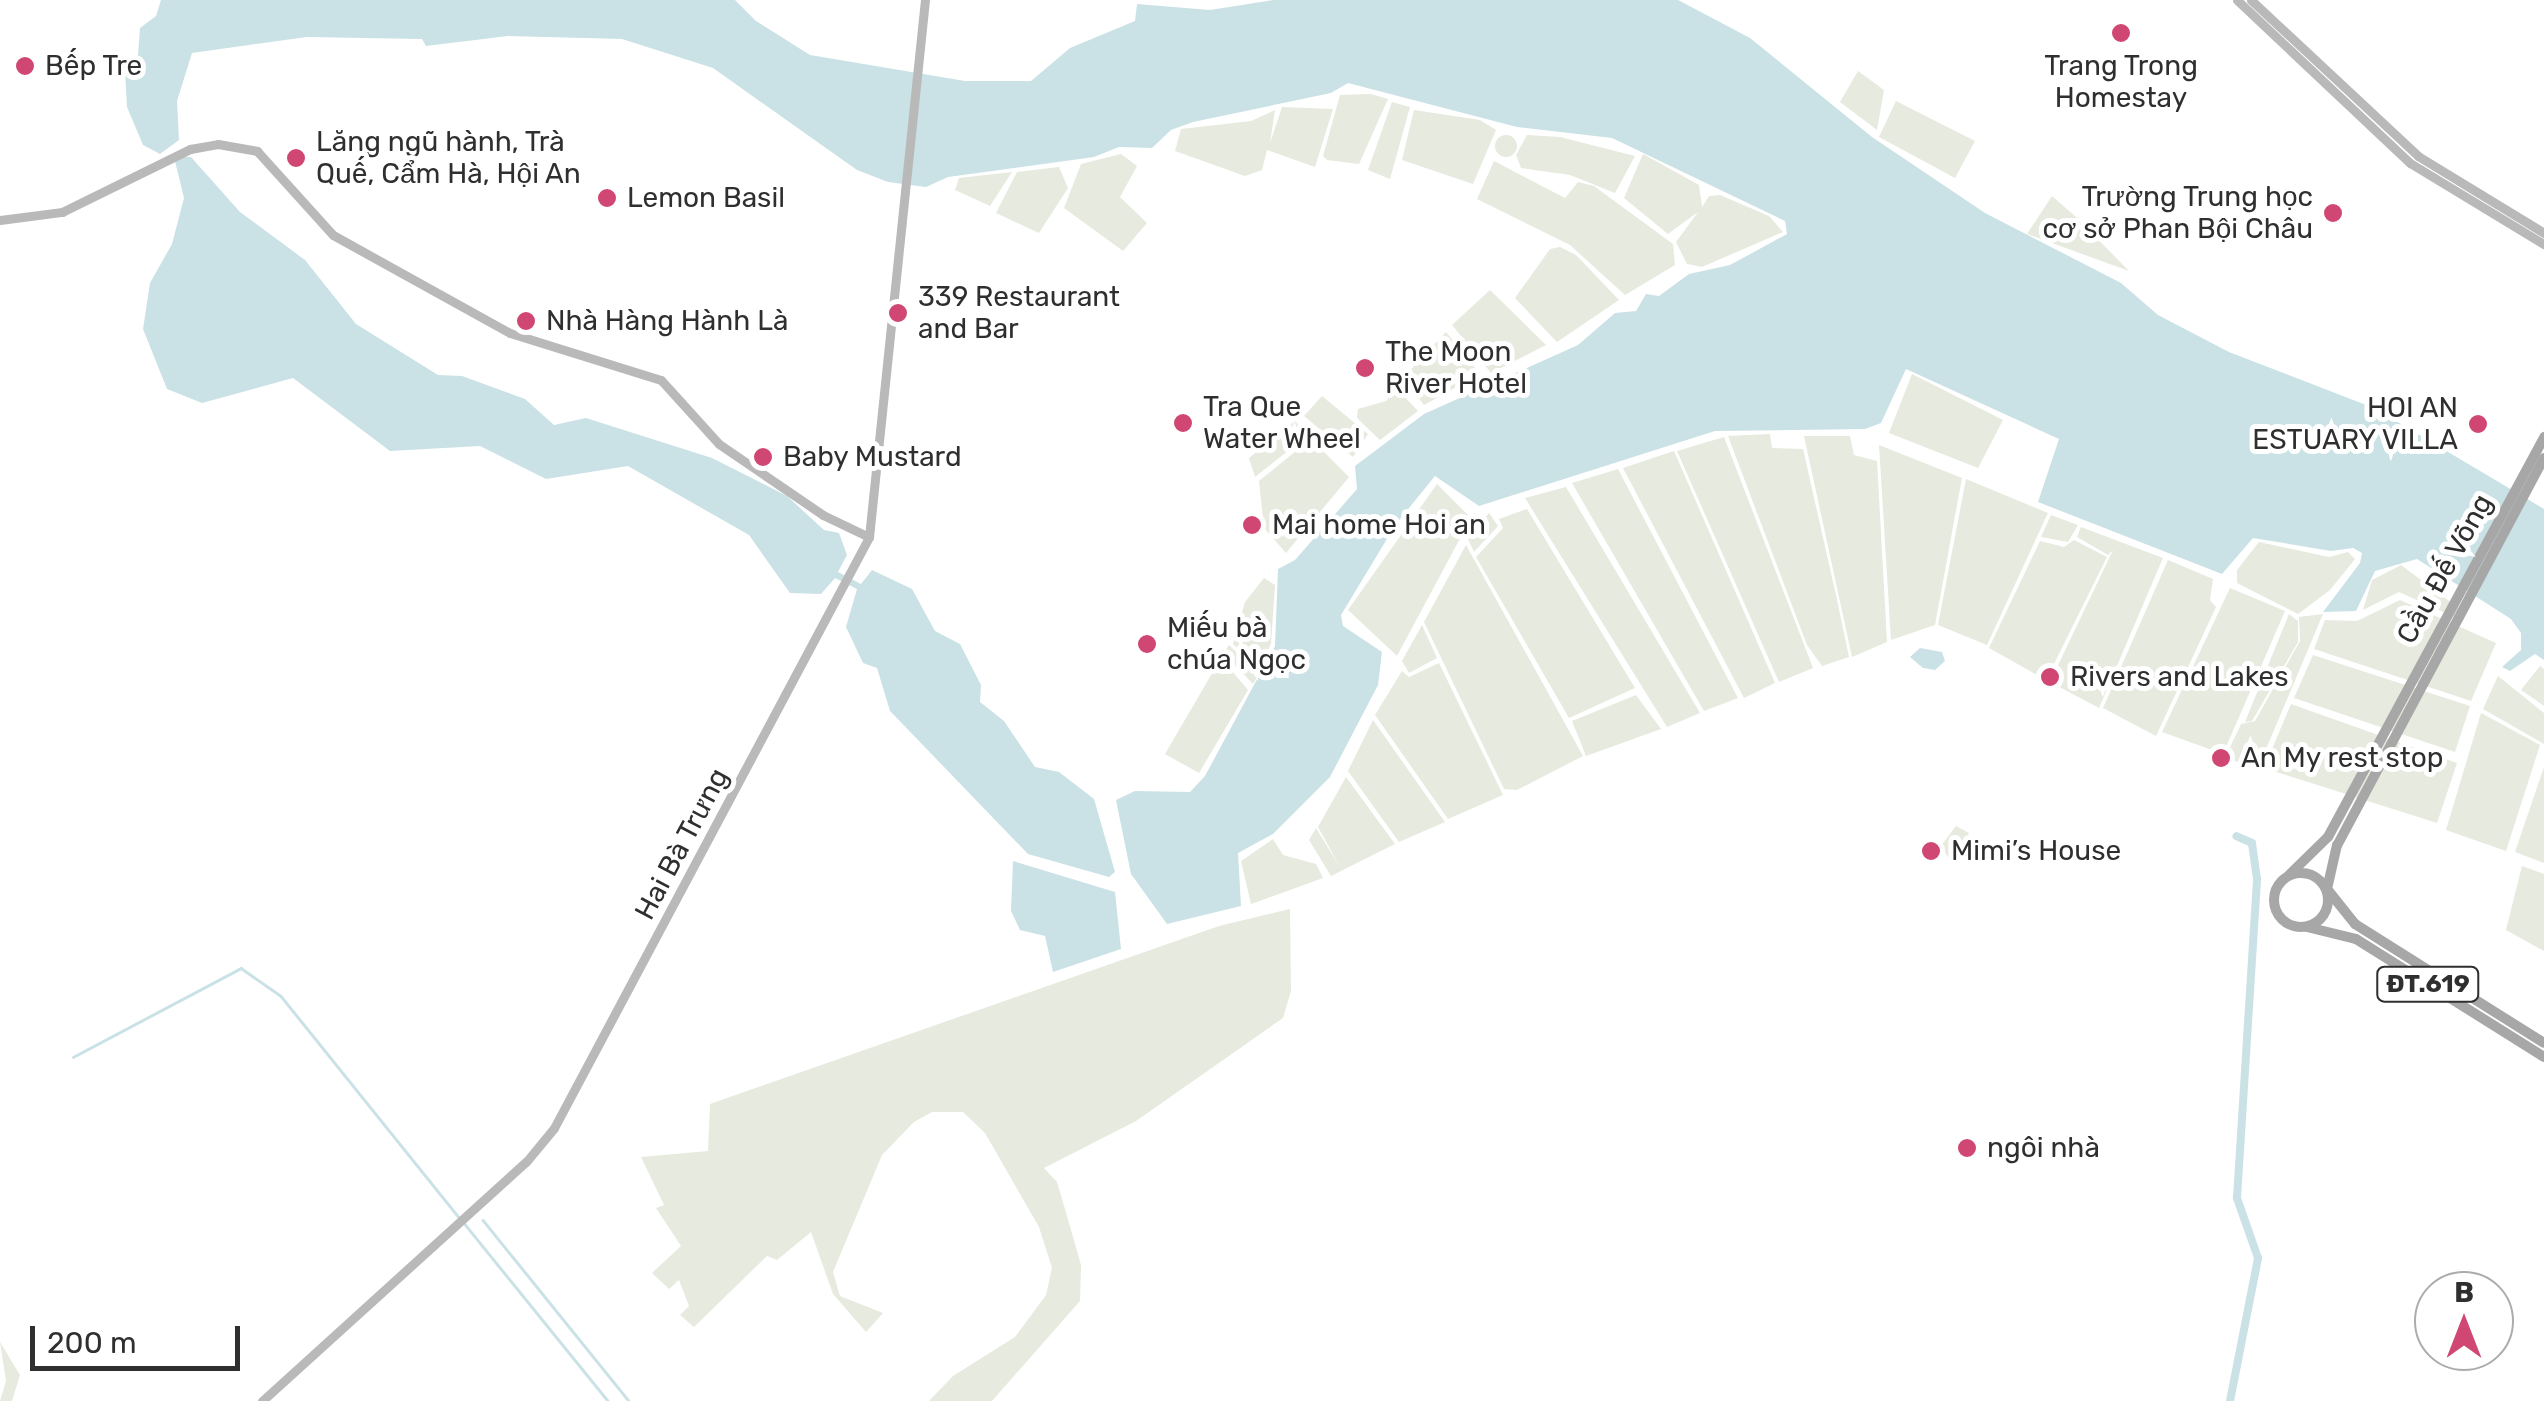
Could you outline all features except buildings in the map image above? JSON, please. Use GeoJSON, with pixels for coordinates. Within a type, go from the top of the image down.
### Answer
{"type":"FeatureCollection","features":[{"type":"Feature","properties":{"kind":"main road","name":"Cầu Đế Võng"},"geometry":{"type":"LineString","coordinates":[[2404,700],[2538,462],[2544,437]]}},
{"type":"Feature","properties":{"kind":"main road"},"geometry":{"type":"LineString","coordinates":[[2404,700],[2337,845],[2323,916],[2307,927],[2288,924],[2276,912],[2276,886],[2323,845],[2404,700]]}},
{"type":"Feature","properties":{"kind":"main road"},"geometry":{"type":"LineString","coordinates":[[2288,875],[2314,875],[2327,889]]}},
{"type":"Feature","properties":{"kind":"main road","name":"ĐT.619"},"geometry":{"type":"LineString","coordinates":[[2327,889],[2355,924],[2544,1044]]}},
{"type":"Feature","properties":{"kind":"main road","name":"ĐT.619"},"geometry":{"type":"LineString","coordinates":[[2307,927],[2356,940],[2544,1057]]}},
{"type":"Feature","properties":{"kind":"street","name":"Hai Bà Trưng"},"geometry":{"type":"LineString","coordinates":[[262,1401],[526,1162],[554,1128],[869,537],[926,0]]}},
{"type":"Feature","properties":{"kind":"street"},"geometry":{"type":"LineString","coordinates":[[2237,0],[2428,170],[2544,244]]}},
{"type":"Feature","properties":{"kind":"street"},"geometry":{"type":"LineString","coordinates":[[2251,0],[2428,170],[2544,234]]}},
{"type":"Feature","properties":{"kind":"street"},"geometry":{"type":"LineString","coordinates":[[0,220],[62,212],[190,149],[218,144],[256,151],[332,235],[510,333],[661,380],[719,444],[823,515],[869,537]]}},
{"type":"Feature","properties":{"kind":"shaded area"},"geometry":{"type":"Polygon","coordinates":[[[1858,71],[1884,90],[1877,130],[1840,102],[1858,71]]]}},
{"type":"Feature","properties":{"kind":"shaded area"},"geometry":{"type":"Polygon","coordinates":[[[1371,94],[1388,99],[1359,164],[1327,160],[1323,156],[1340,95],[1371,94]]]}},
{"type":"Feature","properties":{"kind":"shaded area"},"geometry":{"type":"Polygon","coordinates":[[[1896,101],[1975,141],[1955,178],[1879,137],[1896,101]]]}},
{"type":"Feature","properties":{"kind":"shaded area"},"geometry":{"type":"Polygon","coordinates":[[[1392,102],[1410,107],[1390,179],[1368,170],[1392,102]]]}},
{"type":"Feature","properties":{"kind":"shaded area"},"geometry":{"type":"Polygon","coordinates":[[[1282,107],[1333,109],[1315,167],[1267,150],[1262,170],[1245,176],[1175,151],[1181,129],[1251,121],[1275,110],[1270,143],[1282,107]]]}},
{"type":"Feature","properties":{"kind":"shaded area"},"geometry":{"type":"Polygon","coordinates":[[[1414,110],[1480,120],[1496,130],[1473,184],[1402,160],[1414,110]]]}},
{"type":"Feature","properties":{"kind":"shaded area"},"geometry":{"type":"Polygon","coordinates":[[[1502,135],[1510,135],[1517,146],[1510,157],[1502,157],[1495,150],[1495,142],[1502,135]]]}},
{"type":"Feature","properties":{"kind":"shaded area"},"geometry":{"type":"Polygon","coordinates":[[[1527,135],[1560,137],[1635,156],[1615,193],[1570,175],[1521,168],[1516,155],[1527,135]]]}},
{"type":"Feature","properties":{"kind":"shaded area"},"geometry":{"type":"Polygon","coordinates":[[[1121,154],[1137,166],[1120,197],[1147,223],[1123,251],[1064,208],[1081,164],[1121,154]]]}},
{"type":"Feature","properties":{"kind":"shaded area"},"geometry":{"type":"Polygon","coordinates":[[[1643,154],[1699,185],[1702,207],[1709,196],[1720,195],[1769,216],[1783,232],[1702,267],[1687,264],[1676,242],[1698,212],[1668,234],[1624,198],[1643,154]]]}},
{"type":"Feature","properties":{"kind":"shaded area"},"geometry":{"type":"Polygon","coordinates":[[[1494,161],[1565,198],[1578,182],[1594,186],[1673,244],[1675,265],[1625,295],[1570,245],[1477,199],[1494,161]]]}},
{"type":"Feature","properties":{"kind":"shaded area"},"geometry":{"type":"Polygon","coordinates":[[[1059,167],[1068,188],[1039,233],[996,213],[1017,172],[1059,167]]]}},
{"type":"Feature","properties":{"kind":"shaded area"},"geometry":{"type":"Polygon","coordinates":[[[1012,172],[990,206],[955,190],[959,178],[1012,172]]]}},
{"type":"Feature","properties":{"kind":"shaded area"},"geometry":{"type":"Polygon","coordinates":[[[2052,196],[2076,217],[2129,271],[2027,234],[2052,196]]]}},
{"type":"Feature","properties":{"kind":"shaded area"},"geometry":{"type":"Polygon","coordinates":[[[1560,247],[1576,255],[1619,300],[1557,342],[1515,298],[1550,249],[1560,247]]]}},
{"type":"Feature","properties":{"kind":"shaded area"},"geometry":{"type":"Polygon","coordinates":[[[1490,290],[1546,345],[1491,373],[1452,325],[1490,290]]]}},
{"type":"Feature","properties":{"kind":"shaded area"},"geometry":{"type":"Polygon","coordinates":[[[1446,332],[1480,374],[1424,405],[1403,378],[1446,332]]]}},
{"type":"Feature","properties":{"kind":"shaded area"},"geometry":{"type":"Polygon","coordinates":[[[1912,374],[2003,420],[1978,468],[1889,433],[1912,374]]]}},
{"type":"Feature","properties":{"kind":"shaded area"},"geometry":{"type":"Polygon","coordinates":[[[1397,389],[1418,411],[1380,440],[1357,418],[1358,409],[1386,401],[1397,389]]]}},
{"type":"Feature","properties":{"kind":"shaded area"},"geometry":{"type":"Polygon","coordinates":[[[1322,396],[1368,434],[1353,457],[1304,416],[1322,396]]]}},
{"type":"Feature","properties":{"kind":"shaded area"},"geometry":{"type":"Polygon","coordinates":[[[1295,421],[1308,435],[1255,477],[1249,458],[1295,421]]]}},
{"type":"Feature","properties":{"kind":"shaded area"},"geometry":{"type":"Polygon","coordinates":[[[1770,434],[1772,448],[1803,449],[1836,595],[1849,657],[1822,666],[1807,645],[1728,436],[1770,434]]]}},
{"type":"Feature","properties":{"kind":"shaded area"},"geometry":{"type":"Polygon","coordinates":[[[1804,436],[1850,436],[1854,455],[1877,461],[1887,642],[1852,657],[1804,436]]]}},
{"type":"Feature","properties":{"kind":"shaded area"},"geometry":{"type":"Polygon","coordinates":[[[1724,437],[1813,668],[1779,682],[1677,451],[1724,437]]]}},
{"type":"Feature","properties":{"kind":"shaded area"},"geometry":{"type":"Polygon","coordinates":[[[1311,439],[1349,477],[1286,553],[1264,528],[1259,481],[1311,439]]]}},
{"type":"Feature","properties":{"kind":"shaded area"},"geometry":{"type":"Polygon","coordinates":[[[1879,445],[1962,478],[1935,625],[1891,640],[1879,445]]]}},
{"type":"Feature","properties":{"kind":"shaded area"},"geometry":{"type":"Polygon","coordinates":[[[1674,451],[1775,683],[1744,698],[1623,468],[1674,451]]]}},
{"type":"Feature","properties":{"kind":"shaded area"},"geometry":{"type":"Polygon","coordinates":[[[1618,469],[1738,698],[1704,711],[1572,483],[1618,469]]]}},
{"type":"Feature","properties":{"kind":"shaded area"},"geometry":{"type":"Polygon","coordinates":[[[1966,479],[2048,513],[1987,645],[1938,625],[1966,479]]]}},
{"type":"Feature","properties":{"kind":"shaded area"},"geometry":{"type":"Polygon","coordinates":[[[1437,484],[1471,518],[1397,656],[1348,610],[1437,484]]]}},
{"type":"Feature","properties":{"kind":"shaded area"},"geometry":{"type":"Polygon","coordinates":[[[1566,487],[1700,713],[1667,727],[1525,498],[1566,487]]]}},
{"type":"Feature","properties":{"kind":"shaded area"},"geometry":{"type":"Polygon","coordinates":[[[1527,509],[1635,688],[1569,718],[1476,557],[1503,528],[1499,519],[1527,509]]]}},
{"type":"Feature","properties":{"kind":"shaded area"},"geometry":{"type":"Polygon","coordinates":[[[1489,513],[1498,526],[1474,552],[1468,539],[1489,513]]]}},
{"type":"Feature","properties":{"kind":"shaded area"},"geometry":{"type":"Polygon","coordinates":[[[2051,515],[2078,525],[2068,542],[2041,537],[2051,515]]]}},
{"type":"Feature","properties":{"kind":"shaded area"},"geometry":{"type":"Polygon","coordinates":[[[2081,527],[2163,558],[2099,708],[2050,682],[2113,550],[2108,555],[2077,537],[2081,527]]]}},
{"type":"Feature","properties":{"kind":"shaded area"},"geometry":{"type":"Polygon","coordinates":[[[2074,540],[2107,557],[2046,680],[1989,648],[2040,541],[2064,547],[2074,540]]]}},
{"type":"Feature","properties":{"kind":"shaded area"},"geometry":{"type":"Polygon","coordinates":[[[2259,542],[2329,557],[2348,552],[2355,559],[2330,590],[2298,614],[2237,583],[2237,570],[2259,542]]]}},
{"type":"Feature","properties":{"kind":"shaded area"},"geometry":{"type":"Polygon","coordinates":[[[1466,545],[1583,756],[1517,790],[1504,789],[1424,622],[1466,545]]]}},
{"type":"Feature","properties":{"kind":"shaded area"},"geometry":{"type":"Polygon","coordinates":[[[2168,560],[2213,579],[2210,600],[2216,607],[2156,736],[2103,708],[2168,560]]]}},
{"type":"Feature","properties":{"kind":"shaded area"},"geometry":{"type":"Polygon","coordinates":[[[2401,565],[2460,609],[2463,621],[2399,592],[2363,610],[2372,580],[2401,565]]]}},
{"type":"Feature","properties":{"kind":"shaded area"},"geometry":{"type":"Polygon","coordinates":[[[1264,578],[1275,585],[1271,644],[1258,668],[1233,644],[1245,602],[1264,578]]]}},
{"type":"Feature","properties":{"kind":"shaded area"},"geometry":{"type":"Polygon","coordinates":[[[2230,588],[2285,611],[2223,754],[2162,732],[2230,588]]]}},
{"type":"Feature","properties":{"kind":"shaded area"},"geometry":{"type":"Polygon","coordinates":[[[2400,600],[2496,643],[2471,701],[2314,649],[2325,620],[2357,621],[2400,600]]]}},
{"type":"Feature","properties":{"kind":"shaded area"},"geometry":{"type":"Polygon","coordinates":[[[2289,614],[2298,621],[2298,642],[2252,721],[2245,722],[2289,614]]]}},
{"type":"Feature","properties":{"kind":"shaded area"},"geometry":{"type":"Polygon","coordinates":[[[2323,614],[2258,768],[2225,758],[2241,724],[2255,721],[2300,641],[2299,617],[2323,614]]]}},
{"type":"Feature","properties":{"kind":"shaded area"},"geometry":{"type":"Polygon","coordinates":[[[1422,625],[1437,658],[1409,673],[1402,661],[1422,625]]]}},
{"type":"Feature","properties":{"kind":"shaded area"},"geometry":{"type":"Polygon","coordinates":[[[1229,645],[1259,674],[1253,684],[1223,653],[1229,645]]]}},
{"type":"Feature","properties":{"kind":"shaded area"},"geometry":{"type":"Polygon","coordinates":[[[2313,655],[2470,706],[2455,752],[2294,698],[2313,655]]]}},
{"type":"Feature","properties":{"kind":"shaded area"},"geometry":{"type":"Polygon","coordinates":[[[1221,658],[1248,690],[1199,773],[1165,754],[1221,658]]]}},
{"type":"Feature","properties":{"kind":"shaded area"},"geometry":{"type":"Polygon","coordinates":[[[1439,663],[1503,795],[1448,819],[1375,715],[1402,671],[1409,677],[1439,663]]]}},
{"type":"Feature","properties":{"kind":"shaded area"},"geometry":{"type":"Polygon","coordinates":[[[2540,666],[2544,669],[2544,706],[2521,690],[2540,666]]]}},
{"type":"Feature","properties":{"kind":"shaded area"},"geometry":{"type":"Polygon","coordinates":[[[2498,676],[2544,713],[2544,744],[2483,709],[2498,676]]]}},
{"type":"Feature","properties":{"kind":"shaded area"},"geometry":{"type":"Polygon","coordinates":[[[1636,695],[1661,729],[1586,756],[1572,721],[1636,695]]]}},
{"type":"Feature","properties":{"kind":"shaded area"},"geometry":{"type":"Polygon","coordinates":[[[2291,704],[2457,763],[2437,823],[2264,768],[2291,704]]]}},
{"type":"Feature","properties":{"kind":"shaded area"},"geometry":{"type":"Polygon","coordinates":[[[2481,713],[2540,745],[2506,851],[2446,830],[2481,713]]]}},
{"type":"Feature","properties":{"kind":"shaded area"},"geometry":{"type":"Polygon","coordinates":[[[1373,720],[1445,822],[1399,842],[1348,771],[1373,720]]]}},
{"type":"Feature","properties":{"kind":"shaded area"},"geometry":{"type":"Polygon","coordinates":[[[2544,767],[2544,863],[2515,852],[2544,767]]]}},
{"type":"Feature","properties":{"kind":"shaded area"},"geometry":{"type":"Polygon","coordinates":[[[1346,777],[1395,844],[1331,876],[1309,840],[1316,828],[1340,867],[1318,827],[1346,777]]]}},
{"type":"Feature","properties":{"kind":"shaded area"},"geometry":{"type":"Polygon","coordinates":[[[1956,826],[1969,833],[1953,865],[1941,846],[1956,826]]]}},
{"type":"Feature","properties":{"kind":"shaded area"},"geometry":{"type":"Polygon","coordinates":[[[1273,839],[1283,855],[1316,864],[1323,878],[1251,904],[1241,861],[1273,839]]]}},
{"type":"Feature","properties":{"kind":"shaded area"},"geometry":{"type":"Polygon","coordinates":[[[2522,866],[2544,874],[2544,951],[2506,930],[2522,866]]]}},
{"type":"Feature","properties":{"kind":"shaded area"},"geometry":{"type":"Polygon","coordinates":[[[1290,909],[1291,991],[1283,1018],[1136,1121],[1044,1168],[1057,1182],[1081,1265],[1080,1301],[992,1401],[929,1401],[953,1376],[1015,1337],[1046,1295],[1052,1268],[1039,1227],[985,1133],[963,1112],[932,1112],[914,1122],[882,1155],[833,1272],[840,1296],[883,1313],[866,1332],[833,1294],[811,1232],[777,1260],[767,1256],[694,1327],[680,1315],[689,1306],[679,1280],[669,1289],[652,1273],[681,1246],[656,1208],[664,1205],[641,1157],[708,1151],[710,1104],[1219,926],[1290,909]]]}},
{"type":"Feature","properties":{"kind":"shaded area"},"geometry":{"type":"Polygon","coordinates":[[[0,1342],[20,1375],[12,1401],[0,1401],[6,1381],[0,1342]]]}},
{"type":"Feature","properties":{"kind":"water"},"geometry":{"type":"Polygon","coordinates":[[[161,0],[735,0],[756,21],[810,55],[965,81],[1031,81],[1070,48],[1135,21],[1137,4],[1210,10],[1273,0],[1678,0],[1750,38],[1872,137],[1985,213],[2121,283],[2158,315],[2229,352],[2374,408],[2544,509],[2544,660],[2535,654],[2510,671],[2502,667],[2521,650],[2521,633],[2511,619],[2417,559],[2375,571],[2356,611],[2323,612],[2360,563],[2362,553],[2353,548],[2331,551],[2253,538],[2222,574],[2038,502],[2059,439],[1906,369],[1881,423],[1865,429],[1715,431],[1479,506],[1435,476],[1396,524],[1341,615],[1343,626],[1382,652],[1378,685],[1330,777],[1273,834],[1238,853],[1241,906],[1167,924],[1131,874],[1116,800],[1135,791],[1190,792],[1205,776],[1275,646],[1278,569],[1295,560],[1357,489],[1355,466],[1424,414],[1578,345],[1615,313],[1636,311],[1646,294],[1659,296],[1689,274],[1730,265],[1787,234],[1785,221],[1612,138],[1517,127],[1348,83],[1331,93],[1193,122],[1171,130],[1152,148],[1119,147],[1094,157],[948,177],[926,187],[888,182],[857,170],[713,68],[622,39],[508,36],[426,46],[422,39],[307,37],[192,53],[177,101],[179,140],[160,154],[143,145],[127,107],[125,71],[138,55],[140,28],[156,16],[161,0]]]}},
{"type":"Feature","properties":{"kind":"water"},"geometry":{"type":"Polygon","coordinates":[[[174,157],[191,157],[240,212],[305,260],[356,324],[438,375],[462,376],[525,399],[554,425],[586,418],[712,458],[787,496],[824,530],[839,533],[847,555],[838,572],[861,584],[872,570],[912,589],[935,631],[960,644],[981,685],[980,702],[1004,721],[1035,767],[1059,772],[1094,799],[1115,872],[1109,877],[1028,854],[890,711],[877,668],[863,663],[846,627],[857,589],[835,578],[821,594],[790,593],[749,535],[628,466],[546,479],[480,446],[390,451],[293,378],[202,403],[167,389],[143,329],[150,283],[172,244],[184,198],[174,157]]]}},
{"type":"Feature","properties":{"kind":"water"},"geometry":{"type":"Polygon","coordinates":[[[1920,648],[1942,652],[1945,661],[1935,670],[1923,668],[1910,657],[1920,648]]]}},
{"type":"Feature","properties":{"kind":"water"},"geometry":{"type":"Polygon","coordinates":[[[1013,861],[1115,892],[1121,949],[1053,972],[1045,936],[1020,930],[1011,911],[1013,861]]]}},
{"type":"Feature","properties":{"kind":"waterway"},"geometry":{"type":"LineString","coordinates":[[2230,1401],[2258,1258],[2237,1198],[2257,879],[2252,843],[2236,836]]}},
{"type":"Feature","properties":{"kind":"waterway"},"geometry":{"type":"LineString","coordinates":[[73,1057],[241,968],[281,996],[459,1217]]}},
{"type":"Feature","properties":{"kind":"waterway"},"geometry":{"type":"LineString","coordinates":[[483,1220],[629,1401]]}},
{"type":"Feature","properties":{"kind":"waterway"},"geometry":{"type":"LineString","coordinates":[[464,1223],[608,1401]]}},
{"type":"Feature","properties":{"kind":"place","name":"Trang Trong Homestay"},"geometry":{"type":"Point","coordinates":[2121,33]}},
{"type":"Feature","properties":{"kind":"place","name":"Bếp Tre"},"geometry":{"type":"Point","coordinates":[25,66]}},
{"type":"Feature","properties":{"kind":"place","name":"Lăng ngũ hành, Trà Quế, Cẩm Hà, Hội An"},"geometry":{"type":"Point","coordinates":[296,158]}},
{"type":"Feature","properties":{"kind":"place","name":"Lemon Basil"},"geometry":{"type":"Point","coordinates":[607,198]}},
{"type":"Feature","properties":{"kind":"place","name":"Trường Trung học cơ sở Phan Bội Châu"},"geometry":{"type":"Point","coordinates":[2333,213]}},
{"type":"Feature","properties":{"kind":"place","name":"339 Restaurant and Bar"},"geometry":{"type":"Point","coordinates":[898,313]}},
{"type":"Feature","properties":{"kind":"place","name":"Nhà Hàng Hành Là"},"geometry":{"type":"Point","coordinates":[526,321]}},
{"type":"Feature","properties":{"kind":"place","name":"The Moon River Hotel"},"geometry":{"type":"Point","coordinates":[1365,368]}},
{"type":"Feature","properties":{"kind":"place","name":"Tra Que Water Wheel"},"geometry":{"type":"Point","coordinates":[1183,423]}},
{"type":"Feature","properties":{"kind":"place","name":"HOI AN ESTUARY VILLA"},"geometry":{"type":"Point","coordinates":[2478,424]}},
{"type":"Feature","properties":{"kind":"place","name":"Baby Mustard"},"geometry":{"type":"Point","coordinates":[763,457]}},
{"type":"Feature","properties":{"kind":"place","name":"Mai home Hoi an"},"geometry":{"type":"Point","coordinates":[1252,525]}},
{"type":"Feature","properties":{"kind":"place","name":"Miếu bà chúa Ngọc"},"geometry":{"type":"Point","coordinates":[1147,644]}},
{"type":"Feature","properties":{"kind":"place","name":"Rivers and Lakes"},"geometry":{"type":"Point","coordinates":[2050,677]}},
{"type":"Feature","properties":{"kind":"place","name":"An My rest stop"},"geometry":{"type":"Point","coordinates":[2221,758]}},
{"type":"Feature","properties":{"kind":"place","name":"Mimi’s House"},"geometry":{"type":"Point","coordinates":[1931,851]}},
{"type":"Feature","properties":{"kind":"place","name":"ngôi nhà"},"geometry":{"type":"Point","coordinates":[1967,1148]}}]}
